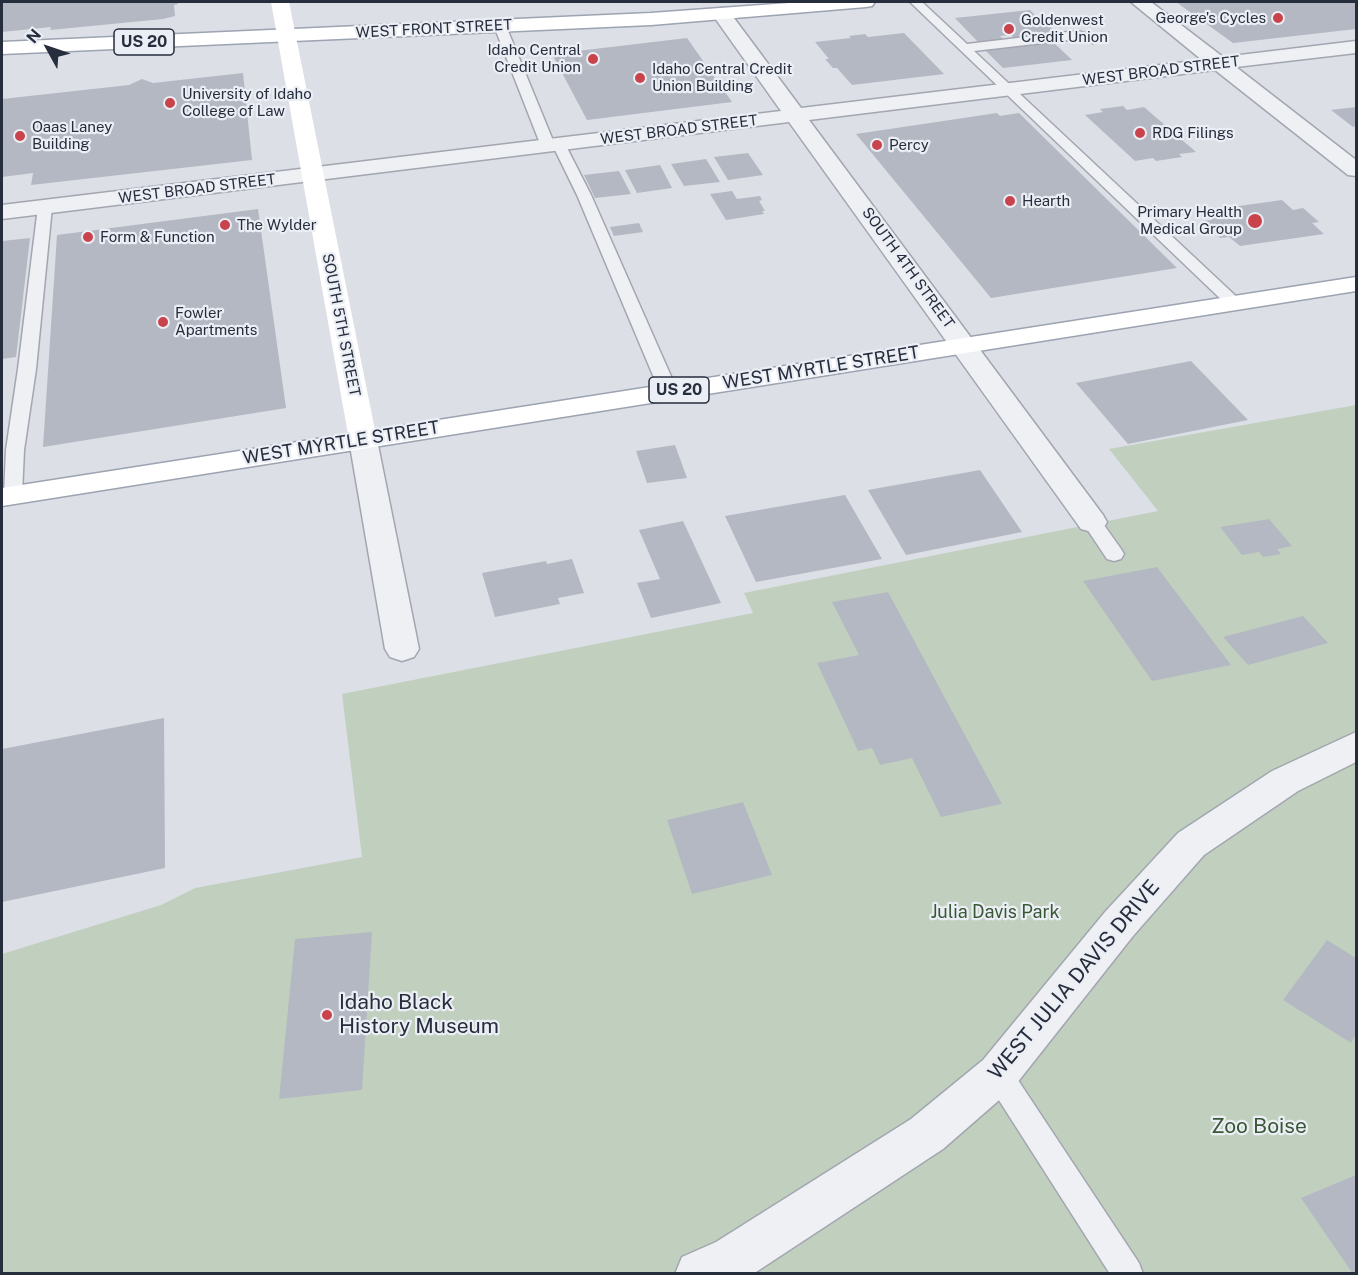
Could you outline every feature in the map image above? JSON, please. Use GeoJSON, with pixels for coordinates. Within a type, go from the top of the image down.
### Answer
{"type":"FeatureCollection","features":[{"type":"Feature","properties":{"kind":"main road","name":"SOUTH 5TH STREET"},"geometry":{"type":"LineString","coordinates":[[280,2],[363,440]]}},
{"type":"Feature","properties":{"kind":"main road","name":"WEST FRONT STREET"},"geometry":{"type":"LineString","coordinates":[[2,48],[721,15],[866,2]]}},
{"type":"Feature","properties":{"kind":"main road","name":"WEST MYRTLE STREET"},"geometry":{"type":"LineString","coordinates":[[7,496],[1356,284]]}},
{"type":"Feature","properties":{"kind":"street"},"geometry":{"type":"LineString","coordinates":[[1140,2],[1356,170]]}},
{"type":"Feature","properties":{"kind":"street","name":"SOUTH 4TH STREET"},"geometry":{"type":"LineString","coordinates":[[721,15],[965,345],[1092,522]]}},
{"type":"Feature","properties":{"kind":"street","name":"WEST BROAD STREET"},"geometry":{"type":"LineString","coordinates":[[2,212],[1356,47]]}},
{"type":"Feature","properties":{"kind":"street","name":"SOUTH 5TH STREET"},"geometry":{"type":"LineString","coordinates":[[363,440],[402,649]]}},
{"type":"Feature","properties":{"kind":"street","name":"WEST JULIA DAVIS DRIVE"},"geometry":{"type":"LineString","coordinates":[[699,1274],[733,1259],[927,1134],[998,1074],[1119,924],[1191,844],[1285,781],[1356,746]]}},
{"type":"Feature","properties":{"kind":"lane"},"geometry":{"type":"LineString","coordinates":[[916,2],[1234,303]]}},
{"type":"Feature","properties":{"kind":"lane"},"geometry":{"type":"LineString","coordinates":[[500,26],[553,145],[584,195],[669,392]]}},
{"type":"Feature","properties":{"kind":"lane"},"geometry":{"type":"LineString","coordinates":[[965,48],[1077,35],[1093,39]]}},
{"type":"Feature","properties":{"kind":"lane"},"geometry":{"type":"LineString","coordinates":[[7,496],[27,369],[45,207]]}},
{"type":"Feature","properties":{"kind":"lane"},"geometry":{"type":"LineString","coordinates":[[1092,522],[1114,554]]}},
{"type":"Feature","properties":{"kind":"lane"},"geometry":{"type":"LineString","coordinates":[[998,1074],[1128,1274]]}},
{"type":"Feature","properties":{"kind":"green space","name":"Julia Davis Park"},"geometry":{"type":"Polygon","coordinates":[[[1356,405],[1356,1273],[2,1274],[2,954],[161,905],[195,888],[362,857],[342,694],[753,613],[744,593],[1158,511],[1109,449],[1356,405]]]}},
{"type":"Feature","properties":{"kind":"building"},"geometry":{"type":"Polygon","coordinates":[[[2,2],[178,2],[178,4],[174,5],[175,16],[163,19],[50,30],[51,27],[2,32],[2,2]]]}},
{"type":"Feature","properties":{"kind":"building","name":"George's Cycles"},"geometry":{"type":"Polygon","coordinates":[[[1176,2],[1356,2],[1356,29],[1233,43],[1176,2]]]}},
{"type":"Feature","properties":{"kind":"building","name":"Goldenwest Credit Union"},"geometry":{"type":"Polygon","coordinates":[[[1030,10],[1039,19],[1033,19],[1039,25],[1047,24],[1057,33],[1014,38],[1011,35],[1000,36],[1003,39],[978,42],[955,18],[1030,10]]]}},
{"type":"Feature","properties":{"kind":"building"},"geometry":{"type":"Polygon","coordinates":[[[904,33],[944,74],[852,85],[837,68],[833,68],[825,59],[829,59],[815,42],[865,34],[868,37],[904,33]]]}},
{"type":"Feature","properties":{"kind":"building","name":"Idaho Central Credit Union Building"},"geometry":{"type":"Polygon","coordinates":[[[687,38],[732,102],[587,120],[552,54],[687,38]]]}},
{"type":"Feature","properties":{"kind":"building"},"geometry":{"type":"Polygon","coordinates":[[[1052,41],[1072,60],[1003,68],[984,49],[1052,41]]]}},
{"type":"Feature","properties":{"kind":"building"},"geometry":{"type":"Polygon","coordinates":[[[243,73],[252,160],[31,185],[33,173],[2,177],[2,99],[129,85],[142,79],[153,83],[243,73]]]}},
{"type":"Feature","properties":{"kind":"building","name":"RDG Filings"},"geometry":{"type":"Polygon","coordinates":[[[1123,106],[1127,110],[1144,107],[1196,152],[1179,154],[1182,157],[1156,161],[1153,158],[1135,161],[1085,115],[1103,112],[1100,109],[1123,106]]]}},
{"type":"Feature","properties":{"kind":"building"},"geometry":{"type":"Polygon","coordinates":[[[1356,107],[1356,126],[1353,127],[1331,110],[1356,107]]]}},
{"type":"Feature","properties":{"kind":"building","name":"Hearth"},"geometry":{"type":"Polygon","coordinates":[[[997,113],[1000,116],[1019,113],[1177,268],[991,298],[856,134],[997,113]]]}},
{"type":"Feature","properties":{"kind":"building"},"geometry":{"type":"Polygon","coordinates":[[[748,153],[763,175],[728,180],[714,157],[748,153]]]}},
{"type":"Feature","properties":{"kind":"building"},"geometry":{"type":"Polygon","coordinates":[[[706,159],[720,182],[684,186],[671,164],[706,159]]]}},
{"type":"Feature","properties":{"kind":"building"},"geometry":{"type":"Polygon","coordinates":[[[660,165],[672,188],[637,193],[625,170],[660,165]]]}},
{"type":"Feature","properties":{"kind":"building"},"geometry":{"type":"Polygon","coordinates":[[[619,171],[631,194],[595,198],[584,175],[619,171]]]}},
{"type":"Feature","properties":{"kind":"building"},"geometry":{"type":"Polygon","coordinates":[[[732,191],[737,199],[760,196],[762,200],[759,201],[765,211],[762,211],[764,214],[726,220],[710,194],[732,191]]]}},
{"type":"Feature","properties":{"kind":"building"},"geometry":{"type":"Polygon","coordinates":[[[1282,200],[1293,210],[1303,208],[1319,222],[1312,223],[1324,234],[1240,246],[1229,237],[1220,238],[1202,221],[1212,220],[1203,211],[1282,200]]]}},
{"type":"Feature","properties":{"kind":"building","name":"Fowler Apartments"},"geometry":{"type":"Polygon","coordinates":[[[258,209],[286,408],[43,447],[57,235],[258,209]]]}},
{"type":"Feature","properties":{"kind":"building"},"geometry":{"type":"Polygon","coordinates":[[[639,223],[643,232],[614,236],[610,227],[639,223]]]}},
{"type":"Feature","properties":{"kind":"building"},"geometry":{"type":"Polygon","coordinates":[[[30,238],[16,357],[2,359],[2,241],[30,238]]]}},
{"type":"Feature","properties":{"kind":"building"},"geometry":{"type":"Polygon","coordinates":[[[1191,361],[1248,420],[1128,444],[1076,383],[1191,361]]]}},
{"type":"Feature","properties":{"kind":"building"},"geometry":{"type":"Polygon","coordinates":[[[675,445],[687,478],[647,483],[636,451],[675,445]]]}},
{"type":"Feature","properties":{"kind":"building"},"geometry":{"type":"Polygon","coordinates":[[[980,470],[1022,532],[906,555],[868,490],[980,470]]]}},
{"type":"Feature","properties":{"kind":"building"},"geometry":{"type":"Polygon","coordinates":[[[845,495],[882,559],[756,582],[725,516],[845,495]]]}},
{"type":"Feature","properties":{"kind":"building"},"geometry":{"type":"Polygon","coordinates":[[[1269,519],[1292,546],[1277,549],[1281,554],[1263,557],[1259,552],[1242,555],[1220,527],[1269,519]]]}},
{"type":"Feature","properties":{"kind":"building"},"geometry":{"type":"Polygon","coordinates":[[[683,521],[721,603],[651,618],[637,583],[660,579],[639,530],[683,521]]]}},
{"type":"Feature","properties":{"kind":"building"},"geometry":{"type":"Polygon","coordinates":[[[572,559],[584,593],[558,598],[560,604],[495,617],[482,573],[546,561],[547,564],[572,559]]]}},
{"type":"Feature","properties":{"kind":"building"},"geometry":{"type":"Polygon","coordinates":[[[1157,567],[1231,665],[1152,681],[1083,581],[1157,567]]]}},
{"type":"Feature","properties":{"kind":"building"},"geometry":{"type":"Polygon","coordinates":[[[888,592],[1002,804],[941,817],[912,758],[880,765],[872,748],[858,751],[817,663],[859,655],[832,602],[888,592]]]}},
{"type":"Feature","properties":{"kind":"building"},"geometry":{"type":"Polygon","coordinates":[[[1303,616],[1328,643],[1248,665],[1223,637],[1303,616]]]}},
{"type":"Feature","properties":{"kind":"building"},"geometry":{"type":"Polygon","coordinates":[[[164,718],[165,868],[2,902],[2,749],[164,718]]]}},
{"type":"Feature","properties":{"kind":"building"},"geometry":{"type":"Polygon","coordinates":[[[743,802],[772,875],[692,894],[667,820],[743,802]]]}},
{"type":"Feature","properties":{"kind":"building","name":"Idaho Black History Museum"},"geometry":{"type":"Polygon","coordinates":[[[372,932],[362,1090],[279,1099],[295,939],[372,932]]]}},
{"type":"Feature","properties":{"kind":"building"},"geometry":{"type":"Polygon","coordinates":[[[1327,940],[1356,958],[1356,1034],[1351,1043],[1283,1000],[1327,940]]]}},
{"type":"Feature","properties":{"kind":"building"},"geometry":{"type":"Polygon","coordinates":[[[1356,1175],[1356,1274],[1353,1274],[1301,1198],[1356,1175]]]}},
{"type":"Feature","properties":{"kind":"place","name":"George's Cycles"},"geometry":{"type":"Point","coordinates":[1278,18]}},
{"type":"Feature","properties":{"kind":"place","name":"Goldenwest Credit Union"},"geometry":{"type":"Point","coordinates":[1009,29]}},
{"type":"Feature","properties":{"kind":"place","name":"Idaho Central Credit Union"},"geometry":{"type":"Point","coordinates":[593,59]}},
{"type":"Feature","properties":{"kind":"place","name":"Idaho Central Credit Union Building"},"geometry":{"type":"Point","coordinates":[640,78]}},
{"type":"Feature","properties":{"kind":"place","name":"University of Idaho College of Law"},"geometry":{"type":"Point","coordinates":[170,103]}},
{"type":"Feature","properties":{"kind":"place","name":"RDG Filings"},"geometry":{"type":"Point","coordinates":[1140,133]}},
{"type":"Feature","properties":{"kind":"place","name":"Oaas Laney Building"},"geometry":{"type":"Point","coordinates":[20,136]}},
{"type":"Feature","properties":{"kind":"place","name":"Percy"},"geometry":{"type":"Point","coordinates":[877,145]}},
{"type":"Feature","properties":{"kind":"place","name":"Hearth"},"geometry":{"type":"Point","coordinates":[1010,201]}},
{"type":"Feature","properties":{"kind":"place","name":"Primary Health Medical Group"},"geometry":{"type":"Point","coordinates":[1255,221]}},
{"type":"Feature","properties":{"kind":"place","name":"The Wylder"},"geometry":{"type":"Point","coordinates":[225,225]}},
{"type":"Feature","properties":{"kind":"place","name":"Form & Function"},"geometry":{"type":"Point","coordinates":[88,237]}},
{"type":"Feature","properties":{"kind":"place","name":"Fowler Apartments"},"geometry":{"type":"Point","coordinates":[163,322]}},
{"type":"Feature","properties":{"kind":"place","name":"Idaho Black History Museum"},"geometry":{"type":"Point","coordinates":[327,1015]}},
{"type":"Feature","properties":{"kind":"park label","name":"Zoo Boise"},"geometry":{"type":"Point","coordinates":[1259,1127]}}]}
